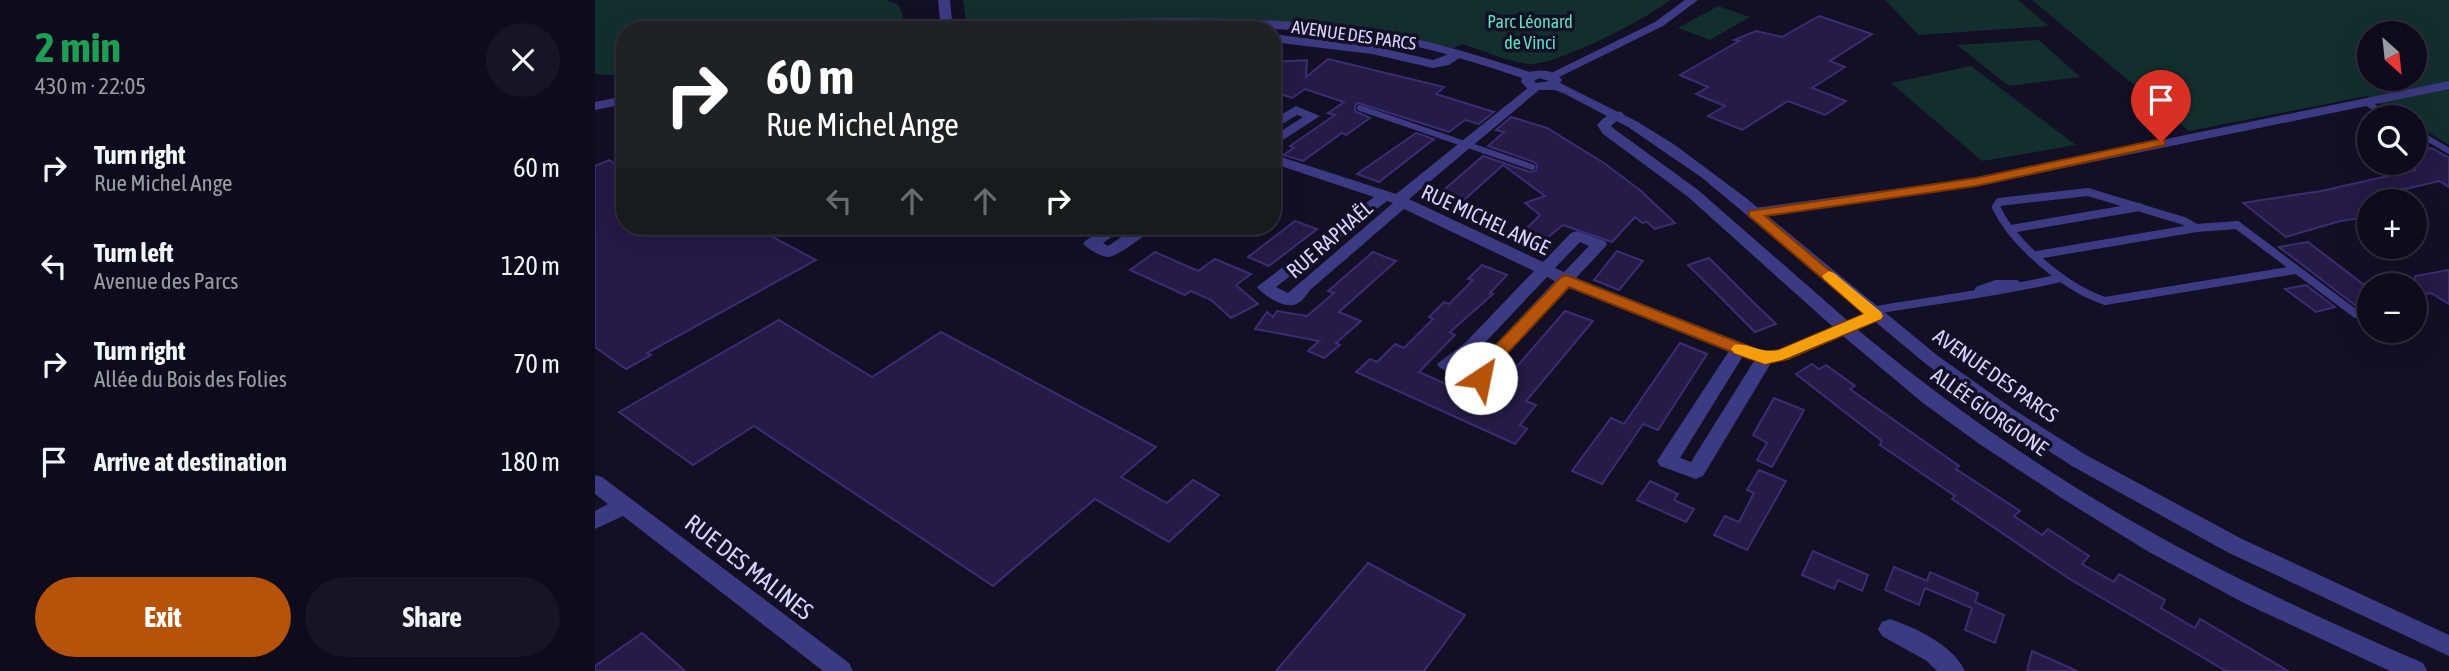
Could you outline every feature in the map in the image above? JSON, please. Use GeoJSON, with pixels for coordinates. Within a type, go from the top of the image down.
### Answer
{"type":"FeatureCollection","features":[{"type":"Feature","properties":{"kind":"street"},"geometry":{"type":"LineString","coordinates":[[944,0],[946,21]]}},
{"type":"Feature","properties":{"kind":"street"},"geometry":{"type":"LineString","coordinates":[[1552,80],[1659,24],[1692,0]]}},
{"type":"Feature","properties":{"kind":"street","name":"AVENUE DES PARCS"},"geometry":{"type":"LineString","coordinates":[[1281,25],[1404,40],[1459,54],[1532,81],[1539,74],[1552,80],[1651,135],[1704,173],[1873,314],[1952,375],[2031,430],[2142,496],[2288,573],[2449,646]]}},
{"type":"Feature","properties":{"kind":"street"},"geometry":{"type":"LineString","coordinates":[[1281,39],[1372,50],[1433,64],[1445,62],[1459,54]]}},
{"type":"Feature","properties":{"kind":"street","name":"RUE RAPHAËL"},"geometry":{"type":"LineString","coordinates":[[1395,199],[1292,300],[1275,295],[1265,287],[1395,199],[1466,144],[1532,81]]}},
{"type":"Feature","properties":{"kind":"street"},"geometry":{"type":"LineString","coordinates":[[1754,214],[1976,182],[2186,136],[2449,85]]}},
{"type":"Feature","properties":{"kind":"street"},"geometry":{"type":"LineString","coordinates":[[595,106],[616,102]]}},
{"type":"Feature","properties":{"kind":"street"},"geometry":{"type":"LineString","coordinates":[[1281,120],[1296,110],[1313,116],[1281,137]]}},
{"type":"Feature","properties":{"kind":"street","name":"ALLÉE GIORGIONE"},"geometry":{"type":"LineString","coordinates":[[1617,115],[1604,125],[1608,131],[1650,158],[1693,191],[1846,329],[1929,397],[2069,493],[2159,547],[2297,617],[2415,671]]}},
{"type":"Feature","properties":{"kind":"street","name":"RUE MICHEL ANGE"},"geometry":{"type":"LineString","coordinates":[[1281,161],[1395,199],[1566,280],[1765,358]]}},
{"type":"Feature","properties":{"kind":"street"},"geometry":{"type":"LineString","coordinates":[[1104,235],[1091,244],[1109,252],[1134,235]]}},
{"type":"Feature","properties":{"kind":"street"},"geometry":{"type":"LineString","coordinates":[[1577,236],[1599,244],[1566,280],[1494,357],[1481,378],[1446,364],[1471,347],[1577,236]]}},
{"type":"Feature","properties":{"kind":"street"},"geometry":{"type":"LineString","coordinates":[[1739,349],[1667,461],[1696,471],[1765,358],[1782,355],[1846,329],[1873,314]]}},
{"type":"Feature","properties":{"kind":"street","name":"RUE DES MALINES"},"geometry":{"type":"LineString","coordinates":[[595,483],[841,671]]}},
{"type":"Feature","properties":{"kind":"street"},"geometry":{"type":"LineString","coordinates":[[595,521],[624,506]]}},
{"type":"Feature","properties":{"kind":"street"},"geometry":{"type":"LineString","coordinates":[[1890,629],[1935,653],[1953,671]]}},
{"type":"Feature","properties":{"kind":"lane"},"geometry":{"type":"LineString","coordinates":[[2365,102],[2370,105]]}},
{"type":"Feature","properties":{"kind":"lane"},"geometry":{"type":"LineString","coordinates":[[1360,108],[1532,167]]}},
{"type":"Feature","properties":{"kind":"lane"},"geometry":{"type":"LineString","coordinates":[[2427,138],[2449,151]]}},
{"type":"Feature","properties":{"kind":"lane"},"geometry":{"type":"LineString","coordinates":[[2196,228],[2141,206],[2088,192],[2076,191],[1999,202],[1996,206],[1997,213],[2011,229],[2060,278],[2087,296],[2105,301],[2295,270]]}},
{"type":"Feature","properties":{"kind":"lane"},"geometry":{"type":"LineString","coordinates":[[2011,229],[2141,206]]}},
{"type":"Feature","properties":{"kind":"lane"},"geometry":{"type":"LineString","coordinates":[[2037,255],[2196,228],[2237,225],[2356,314]]}},
{"type":"Feature","properties":{"kind":"lane"},"geometry":{"type":"LineString","coordinates":[[1873,314],[1964,294],[2003,292],[2029,283],[2060,278]]}},
{"type":"Feature","properties":{"kind":"green space"},"geometry":{"type":"Polygon","coordinates":[[[595,0],[886,0],[899,5],[903,18],[899,21],[616,21],[616,75],[595,74],[595,0]]]}},
{"type":"Feature","properties":{"kind":"green space","name":"Parc Léonard de Vinci"},"geometry":{"type":"Polygon","coordinates":[[[963,0],[1670,0],[1601,40],[1542,63],[1529,64],[1462,44],[1454,48],[1384,34],[1281,21],[966,21],[963,0]]]}},
{"type":"Feature","properties":{"kind":"green space"},"geometry":{"type":"Polygon","coordinates":[[[1885,0],[2018,0],[2049,26],[1919,35],[1885,0]]]}},
{"type":"Feature","properties":{"kind":"green space"},"geometry":{"type":"Polygon","coordinates":[[[2032,0],[2449,0],[2449,145],[2427,131],[2427,105],[2382,105],[2367,96],[2189,131],[2032,0]]]}},
{"type":"Feature","properties":{"kind":"green space"},"geometry":{"type":"Polygon","coordinates":[[[1718,6],[1750,17],[1710,40],[1678,28],[1718,6]]]}},
{"type":"Feature","properties":{"kind":"green space"},"geometry":{"type":"Polygon","coordinates":[[[2039,40],[2080,77],[2009,86],[1957,45],[2039,40]]]}},
{"type":"Feature","properties":{"kind":"green space"},"geometry":{"type":"Polygon","coordinates":[[[1971,66],[2076,145],[1982,161],[1891,83],[1971,66]]]}},
{"type":"Feature","properties":{"kind":"building"},"geometry":{"type":"Polygon","coordinates":[[[1819,16],[1872,34],[1830,61],[1845,67],[1812,88],[1846,101],[1825,115],[1788,101],[1742,130],[1708,116],[1725,106],[1696,94],[1708,87],[1680,75],[1739,41],[1734,40],[1756,31],[1782,37],[1819,16]]]}},
{"type":"Feature","properties":{"kind":"building"},"geometry":{"type":"Polygon","coordinates":[[[1328,59],[1444,87],[1436,94],[1494,112],[1479,124],[1465,120],[1449,132],[1358,103],[1355,111],[1370,118],[1346,135],[1342,133],[1303,161],[1283,155],[1294,148],[1290,146],[1335,115],[1328,113],[1344,102],[1305,89],[1292,98],[1281,94],[1281,61],[1307,60],[1306,77],[1328,59]]]}},
{"type":"Feature","properties":{"kind":"building"},"geometry":{"type":"Polygon","coordinates":[[[1511,117],[1547,128],[1604,163],[1641,191],[1675,223],[1655,229],[1635,217],[1612,242],[1563,225],[1535,248],[1514,241],[1540,215],[1525,203],[1545,196],[1503,165],[1454,209],[1431,201],[1483,156],[1530,172],[1536,171],[1537,165],[1534,162],[1488,146],[1504,132],[1496,130],[1511,117]]]}},
{"type":"Feature","properties":{"kind":"building"},"geometry":{"type":"Polygon","coordinates":[[[1416,133],[1434,139],[1379,182],[1357,174],[1416,133]]]}},
{"type":"Feature","properties":{"kind":"building"},"geometry":{"type":"Polygon","coordinates":[[[2432,148],[2449,158],[2449,187],[2439,181],[2406,189],[2357,189],[2357,219],[2286,237],[2243,203],[2321,191],[2393,175],[2427,175],[2427,149],[2432,148]]]}},
{"type":"Feature","properties":{"kind":"building"},"geometry":{"type":"Polygon","coordinates":[[[609,160],[616,164],[616,235],[769,235],[816,260],[647,353],[651,355],[626,369],[595,347],[595,166],[609,160]]]}},
{"type":"Feature","properties":{"kind":"building"},"geometry":{"type":"Polygon","coordinates":[[[1295,221],[1317,229],[1269,266],[1248,257],[1277,235],[1281,235],[1281,232],[1295,221]]]}},
{"type":"Feature","properties":{"kind":"building"},"geometry":{"type":"Polygon","coordinates":[[[2308,242],[2357,279],[2357,306],[2356,306],[2279,247],[2308,242]]]}},
{"type":"Feature","properties":{"kind":"building"},"geometry":{"type":"Polygon","coordinates":[[[1617,251],[1643,261],[1619,290],[1594,280],[1617,251]]]}},
{"type":"Feature","properties":{"kind":"building"},"geometry":{"type":"Polygon","coordinates":[[[1155,252],[1198,271],[1215,259],[1251,274],[1236,285],[1258,304],[1231,318],[1211,300],[1191,291],[1185,295],[1130,270],[1155,252]]]}},
{"type":"Feature","properties":{"kind":"building"},"geometry":{"type":"Polygon","coordinates":[[[1373,252],[1396,261],[1339,312],[1361,321],[1336,343],[1340,345],[1324,358],[1308,351],[1319,341],[1255,329],[1267,312],[1273,317],[1277,311],[1307,316],[1334,293],[1328,291],[1373,252]]]}},
{"type":"Feature","properties":{"kind":"building"},"geometry":{"type":"Polygon","coordinates":[[[1709,258],[1776,324],[1755,332],[1688,265],[1709,258]]]}},
{"type":"Feature","properties":{"kind":"building"},"geometry":{"type":"Polygon","coordinates":[[[1482,265],[1507,275],[1490,293],[1493,294],[1450,332],[1455,335],[1419,372],[1486,402],[1565,311],[1593,321],[1526,401],[1536,405],[1520,425],[1527,429],[1515,444],[1356,372],[1370,359],[1377,362],[1395,344],[1404,348],[1433,319],[1429,317],[1444,302],[1449,304],[1473,280],[1468,279],[1482,265]]]}},
{"type":"Feature","properties":{"kind":"building"},"geometry":{"type":"Polygon","coordinates":[[[2449,270],[2449,304],[2431,293],[2427,294],[2427,274],[2449,270]]]}},
{"type":"Feature","properties":{"kind":"building"},"geometry":{"type":"Polygon","coordinates":[[[2306,285],[2335,307],[2316,312],[2285,289],[2306,285]]]}},
{"type":"Feature","properties":{"kind":"building"},"geometry":{"type":"Polygon","coordinates":[[[779,320],[872,377],[941,332],[1156,447],[1121,477],[1167,503],[1193,480],[1219,495],[1169,542],[1095,499],[993,586],[754,426],[693,465],[619,412],[779,320]]]}},
{"type":"Feature","properties":{"kind":"building"},"geometry":{"type":"Polygon","coordinates":[[[1680,343],[1707,354],[1658,430],[1643,424],[1602,484],[1572,471],[1611,418],[1624,424],[1680,343]]]}},
{"type":"Feature","properties":{"kind":"building"},"geometry":{"type":"Polygon","coordinates":[[[1812,364],[1819,369],[1826,365],[1855,386],[1850,389],[1959,466],[1956,469],[2020,511],[2014,516],[2042,535],[2048,529],[2089,556],[2082,564],[2114,582],[2119,574],[2165,600],[2161,608],[2195,628],[2200,619],[2288,671],[2226,671],[2068,578],[1952,499],[1955,496],[1880,445],[1882,441],[1796,374],[1812,364]]]}},
{"type":"Feature","properties":{"kind":"building"},"geometry":{"type":"Polygon","coordinates":[[[1774,398],[1804,410],[1772,467],[1757,460],[1767,443],[1753,435],[1774,398]]]}},
{"type":"Feature","properties":{"kind":"building"},"geometry":{"type":"Polygon","coordinates":[[[1759,470],[1786,481],[1747,550],[1714,535],[1725,516],[1739,522],[1754,493],[1747,490],[1759,470]]]}},
{"type":"Feature","properties":{"kind":"building"},"geometry":{"type":"Polygon","coordinates":[[[1650,481],[1678,494],[1674,500],[1694,509],[1686,522],[1637,500],[1650,481]]]}},
{"type":"Feature","properties":{"kind":"building"},"geometry":{"type":"Polygon","coordinates":[[[1813,551],[1868,575],[1862,591],[1838,580],[1834,589],[1802,575],[1813,551]]]}},
{"type":"Feature","properties":{"kind":"building"},"geometry":{"type":"Polygon","coordinates":[[[1368,563],[1465,615],[1424,671],[1276,671],[1368,563]]]}},
{"type":"Feature","properties":{"kind":"building"},"geometry":{"type":"Polygon","coordinates":[[[1894,567],[1927,581],[1930,572],[1978,593],[1975,602],[2004,615],[1995,643],[1965,630],[1972,608],[1925,588],[1919,605],[1885,590],[1894,567]]]}},
{"type":"Feature","properties":{"kind":"building"},"geometry":{"type":"Polygon","coordinates":[[[642,633],[685,671],[595,671],[595,666],[642,633]]]}},
{"type":"Feature","properties":{"kind":"building"},"geometry":{"type":"Polygon","coordinates":[[[2032,651],[2077,671],[2027,671],[2032,651]]]}},
{"type":"Feature","properties":{"kind":"slow traffic"},"geometry":{"type":"LineString","coordinates":[[1739,349],[1765,358],[1782,355],[1875,316],[1829,276]]}},
{"type":"Feature","properties":{"kind":"route"},"geometry":{"type":"LineString","coordinates":[[1481,378],[1494,357],[1566,280],[1753,354],[1765,358],[1782,355],[1875,316],[1754,214],[1976,182],[2161,142]]}}]}
